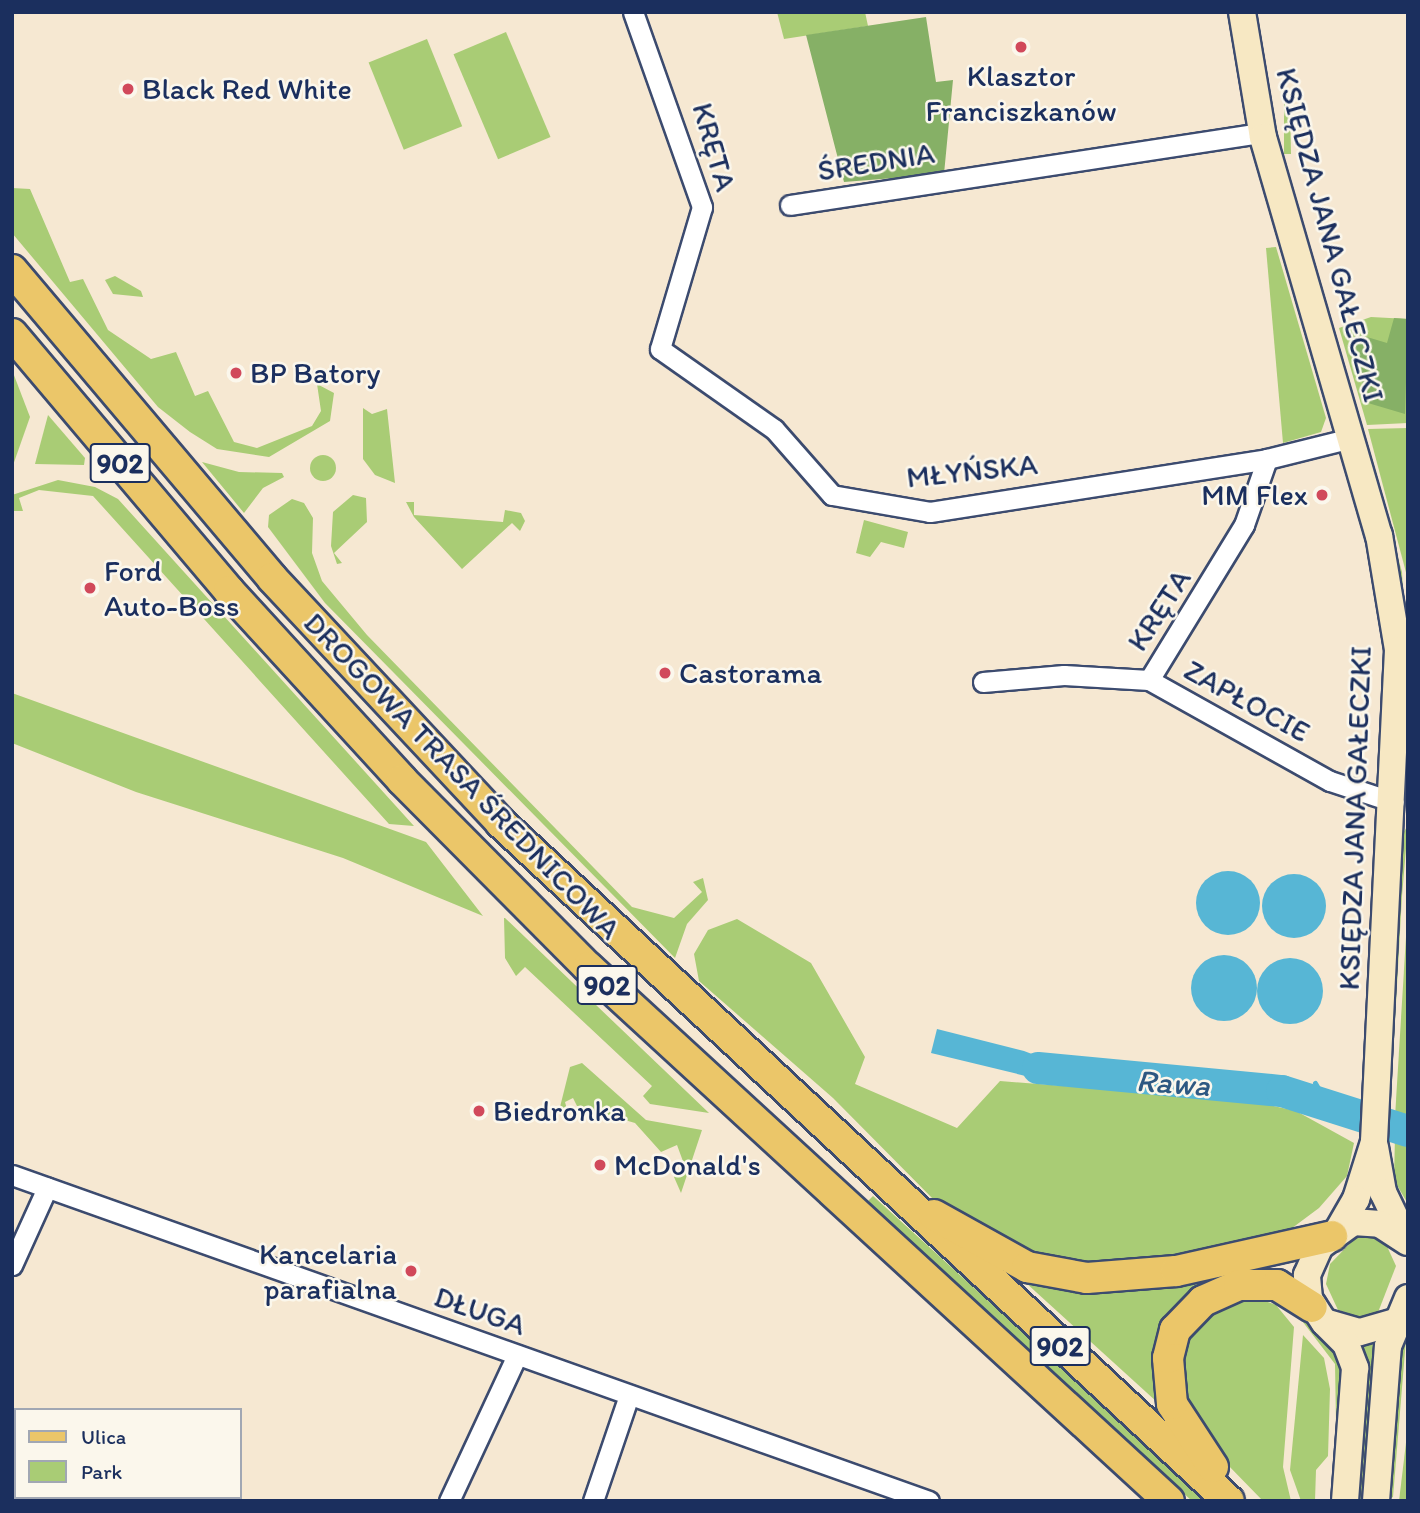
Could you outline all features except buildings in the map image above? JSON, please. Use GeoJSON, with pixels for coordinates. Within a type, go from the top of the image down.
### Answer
{"type":"FeatureCollection","features":[{"type":"Feature","properties":{"kind":"main road","name":"KSIĘDZA JANA GAŁECZKI"},"geometry":{"type":"LineString","coordinates":[[1242,12],[1262,133],[1351,438],[1394,618],[1394,802],[1374,1142],[1356,1199],[1335,1233],[1308,1267],[1318,1314]]}},
{"type":"Feature","properties":{"kind":"main road","name":"DROGOWA TRASA ŚREDNICOWA"},"geometry":{"type":"LineString","coordinates":[[12,270],[272,578],[432,753],[891,1192],[1230,1501]]}},
{"type":"Feature","properties":{"kind":"main road","name":"DROGOWA TRASA ŚREDNICOWA"},"geometry":{"type":"LineString","coordinates":[[12,334],[229,592],[402,780],[699,1072],[1170,1501]]}},
{"type":"Feature","properties":{"kind":"main road","name":"KSIĘDZA JANA GAŁECZKI"},"geometry":{"type":"LineString","coordinates":[[1374,1142],[1383,1192],[1407,1240]]}},
{"type":"Feature","properties":{"kind":"main road"},"geometry":{"type":"LineString","coordinates":[[891,1192],[1002,1255],[1069,1277],[1176,1271],[1371,1222],[1407,1240]]}},
{"type":"Feature","properties":{"kind":"main road"},"geometry":{"type":"LineString","coordinates":[[1230,1501],[1172,1404],[1167,1373],[1175,1330],[1203,1301],[1239,1285],[1276,1285],[1318,1314],[1359,1332],[1395,1322]]}},
{"type":"Feature","properties":{"kind":"main road"},"geometry":{"type":"LineString","coordinates":[[1376,1501],[1395,1322],[1408,1298]]}},
{"type":"Feature","properties":{"kind":"main road"},"geometry":{"type":"LineString","coordinates":[[1318,1314],[1346,1344],[1355,1368],[1345,1495]]}},
{"type":"Feature","properties":{"kind":"street","name":"KRĘTA"},"geometry":{"type":"LineString","coordinates":[[633,12],[702,206],[660,341]]}},
{"type":"Feature","properties":{"kind":"street","name":"ŚREDNIA"},"geometry":{"type":"LineString","coordinates":[[790,205],[1262,133]]}},
{"type":"Feature","properties":{"kind":"street","name":"MŁYŃSKA"},"geometry":{"type":"LineString","coordinates":[[660,341],[666,356],[774,429],[832,495],[887,508],[930,512],[1267,459],[1351,438]]}},
{"type":"Feature","properties":{"kind":"street","name":"KRĘTA"},"geometry":{"type":"LineString","coordinates":[[983,681],[1063,675],[1149,680],[1244,525],[1267,459]]}},
{"type":"Feature","properties":{"kind":"street","name":"ZAPŁOCIE"},"geometry":{"type":"LineString","coordinates":[[1149,680],[1330,781],[1394,802]]}},
{"type":"Feature","properties":{"kind":"street","name":"DŁUGA"},"geometry":{"type":"LineString","coordinates":[[12,1175],[929,1501]]}},
{"type":"Feature","properties":{"kind":"street"},"geometry":{"type":"LineString","coordinates":[[12,1265],[47,1188]]}},
{"type":"Feature","properties":{"kind":"street"},"geometry":{"type":"LineString","coordinates":[[449,1501],[517,1355]]}},
{"type":"Feature","properties":{"kind":"street"},"geometry":{"type":"LineString","coordinates":[[593,1501],[629,1395]]}},
{"type":"Feature","properties":{"kind":"green space"},"geometry":{"type":"Polygon","coordinates":[[[777,12],[865,12],[868,26],[784,39],[777,12]]]}},
{"type":"Feature","properties":{"kind":"green space"},"geometry":{"type":"Polygon","coordinates":[[[926,17],[936,82],[953,80],[944,174],[844,182],[806,35],[926,17]]]}},
{"type":"Feature","properties":{"kind":"green space"},"geometry":{"type":"Polygon","coordinates":[[[506,32],[551,137],[498,159],[454,54],[506,32]]]}},
{"type":"Feature","properties":{"kind":"green space"},"geometry":{"type":"Polygon","coordinates":[[[427,39],[462,126],[404,150],[369,63],[427,39]]]}},
{"type":"Feature","properties":{"kind":"green space"},"geometry":{"type":"Polygon","coordinates":[[[1284,98],[1290,103],[1291,154],[1284,154],[1284,98]]]}},
{"type":"Feature","properties":{"kind":"green space"},"geometry":{"type":"Polygon","coordinates":[[[12,188],[30,189],[70,282],[83,279],[108,330],[151,359],[176,352],[195,396],[208,391],[234,442],[257,448],[312,426],[321,411],[317,384],[334,393],[330,421],[269,457],[217,449],[190,432],[158,407],[12,233],[12,188]]]}},
{"type":"Feature","properties":{"kind":"green space"},"geometry":{"type":"Polygon","coordinates":[[[1276,247],[1326,418],[1321,432],[1283,443],[1266,248],[1276,247]]]}},
{"type":"Feature","properties":{"kind":"green space"},"geometry":{"type":"Polygon","coordinates":[[[115,276],[141,291],[143,297],[113,294],[105,280],[115,276]]]}},
{"type":"Feature","properties":{"kind":"green space"},"geometry":{"type":"Polygon","coordinates":[[[1371,317],[1408,319],[1408,423],[1367,425],[1339,328],[1371,317]]]}},
{"type":"Feature","properties":{"kind":"green space"},"geometry":{"type":"Polygon","coordinates":[[[1394,318],[1408,319],[1405,414],[1368,403],[1350,342],[1357,334],[1387,343],[1394,318]]]}},
{"type":"Feature","properties":{"kind":"green space"},"geometry":{"type":"Polygon","coordinates":[[[1334,330],[1402,572],[1408,690],[1332,333],[1334,330]]]}},
{"type":"Feature","properties":{"kind":"green space"},"geometry":{"type":"Polygon","coordinates":[[[12,370],[30,417],[12,468],[12,370]]]}},
{"type":"Feature","properties":{"kind":"green space"},"geometry":{"type":"Polygon","coordinates":[[[363,408],[372,414],[387,409],[395,483],[375,475],[363,459],[363,408]]]}},
{"type":"Feature","properties":{"kind":"green space"},"geometry":{"type":"Polygon","coordinates":[[[48,415],[85,458],[84,465],[35,464],[48,415]]]}},
{"type":"Feature","properties":{"kind":"green space"},"geometry":{"type":"Polygon","coordinates":[[[1408,428],[1408,580],[1368,429],[1408,428]]]}},
{"type":"Feature","properties":{"kind":"green space"},"geometry":{"type":"Polygon","coordinates":[[[323,455],[332,459],[336,468],[332,477],[323,481],[314,477],[310,468],[314,459],[323,455]]]}},
{"type":"Feature","properties":{"kind":"green space"},"geometry":{"type":"Polygon","coordinates":[[[202,462],[239,472],[282,473],[284,477],[263,488],[244,513],[202,462]]]}},
{"type":"Feature","properties":{"kind":"green space"},"geometry":{"type":"Polygon","coordinates":[[[58,480],[95,487],[118,499],[414,826],[389,824],[93,496],[39,490],[19,498],[23,511],[12,511],[12,495],[58,480]]]}},
{"type":"Feature","properties":{"kind":"green space"},"geometry":{"type":"Polygon","coordinates":[[[353,495],[366,498],[367,522],[334,553],[342,563],[337,564],[331,546],[333,512],[353,495]]]}},
{"type":"Feature","properties":{"kind":"green space"},"geometry":{"type":"Polygon","coordinates":[[[292,499],[304,503],[313,518],[312,553],[322,581],[367,635],[632,907],[674,918],[702,892],[693,882],[703,878],[708,900],[687,924],[675,958],[325,603],[268,527],[269,515],[292,499]]]}},
{"type":"Feature","properties":{"kind":"green space"},"geometry":{"type":"Polygon","coordinates":[[[406,502],[414,502],[414,515],[503,522],[505,510],[521,513],[525,521],[520,531],[512,523],[462,569],[414,517],[406,502]]]}},
{"type":"Feature","properties":{"kind":"green space"},"geometry":{"type":"Polygon","coordinates":[[[864,520],[908,532],[904,548],[881,542],[870,557],[856,553],[864,520]]]}},
{"type":"Feature","properties":{"kind":"green space"},"geometry":{"type":"Polygon","coordinates":[[[12,693],[426,842],[483,916],[343,858],[136,792],[12,743],[12,693]]]}},
{"type":"Feature","properties":{"kind":"green space"},"geometry":{"type":"Polygon","coordinates":[[[1408,825],[1402,896],[1393,1057],[1402,835],[1408,825]]]}},
{"type":"Feature","properties":{"kind":"green space"},"geometry":{"type":"Polygon","coordinates":[[[1408,904],[1408,1122],[1395,1117],[1408,904]]]}},
{"type":"Feature","properties":{"kind":"green space"},"geometry":{"type":"Polygon","coordinates":[[[504,918],[709,1113],[650,1104],[643,1096],[652,1086],[525,967],[516,976],[505,958],[504,918]]]}},
{"type":"Feature","properties":{"kind":"green space"},"geometry":{"type":"Polygon","coordinates":[[[737,919],[811,963],[865,1057],[855,1084],[957,1128],[1000,1081],[1246,1100],[1296,1111],[1354,1143],[1347,1176],[1319,1208],[1264,1249],[1063,1270],[938,1204],[833,1098],[699,981],[694,954],[708,930],[737,919]]]}},
{"type":"Feature","properties":{"kind":"green space"},"geometry":{"type":"Polygon","coordinates":[[[582,1063],[646,1120],[702,1130],[681,1193],[674,1177],[684,1164],[677,1145],[661,1152],[635,1123],[577,1106],[573,1098],[565,1102],[568,1113],[560,1107],[570,1067],[582,1063]]]}},
{"type":"Feature","properties":{"kind":"green space"},"geometry":{"type":"Polygon","coordinates":[[[1395,1136],[1408,1140],[1408,1204],[1394,1180],[1395,1136]]]}},
{"type":"Feature","properties":{"kind":"green space"},"geometry":{"type":"Polygon","coordinates":[[[873,1196],[1207,1501],[1192,1501],[866,1203],[873,1196]]]}},
{"type":"Feature","properties":{"kind":"green space"},"geometry":{"type":"Polygon","coordinates":[[[1361,1232],[1385,1242],[1396,1266],[1377,1315],[1363,1318],[1338,1310],[1326,1284],[1330,1264],[1361,1232]]]}},
{"type":"Feature","properties":{"kind":"green space"},"geometry":{"type":"Polygon","coordinates":[[[1264,1260],[1263,1274],[1206,1288],[1157,1402],[1025,1282],[1120,1292],[1264,1260]]]}},
{"type":"Feature","properties":{"kind":"green space"},"geometry":{"type":"Polygon","coordinates":[[[1262,1292],[1262,1300],[1276,1305],[1294,1327],[1283,1467],[1291,1501],[1263,1501],[1189,1425],[1179,1349],[1211,1307],[1262,1292]]]}},
{"type":"Feature","properties":{"kind":"green space"},"geometry":{"type":"Polygon","coordinates":[[[1296,1313],[1330,1346],[1342,1367],[1337,1481],[1335,1364],[1296,1313]]]}},
{"type":"Feature","properties":{"kind":"green space"},"geometry":{"type":"Polygon","coordinates":[[[1407,1327],[1393,1497],[1386,1501],[1397,1353],[1407,1327]]]}},
{"type":"Feature","properties":{"kind":"green space"},"geometry":{"type":"Polygon","coordinates":[[[1303,1335],[1324,1358],[1330,1389],[1328,1456],[1316,1470],[1315,1501],[1301,1501],[1290,1470],[1303,1335]]]}},
{"type":"Feature","properties":{"kind":"green space"},"geometry":{"type":"Polygon","coordinates":[[[1377,1338],[1367,1501],[1359,1501],[1369,1373],[1362,1343],[1377,1338]]]}},
{"type":"Feature","properties":{"kind":"green space"},"geometry":{"type":"Polygon","coordinates":[[[1408,1426],[1408,1501],[1399,1501],[1408,1426]]]}},
{"type":"Feature","properties":{"kind":"water"},"geometry":{"type":"Polygon","coordinates":[[[1222,871],[1234,871],[1251,880],[1258,891],[1258,915],[1251,926],[1234,935],[1222,935],[1210,930],[1201,921],[1196,909],[1196,897],[1201,885],[1210,876],[1222,871]]]}},
{"type":"Feature","properties":{"kind":"water"},"geometry":{"type":"Polygon","coordinates":[[[1294,874],[1306,876],[1317,883],[1324,894],[1324,918],[1317,929],[1306,936],[1294,938],[1282,936],[1271,929],[1264,918],[1262,906],[1264,894],[1271,883],[1282,876],[1294,874]]]}},
{"type":"Feature","properties":{"kind":"water"},"geometry":{"type":"Polygon","coordinates":[[[1224,955],[1247,965],[1257,988],[1247,1011],[1224,1021],[1201,1011],[1191,988],[1201,965],[1224,955]]]}},
{"type":"Feature","properties":{"kind":"water"},"geometry":{"type":"Polygon","coordinates":[[[1290,958],[1313,968],[1323,991],[1313,1014],[1290,1024],[1267,1014],[1257,991],[1267,968],[1290,958]]]}},
{"type":"Feature","properties":{"kind":"water"},"geometry":{"type":"Polygon","coordinates":[[[937,1029],[1024,1051],[1079,1072],[1034,1078],[931,1053],[937,1029]]]}},
{"type":"Feature","properties":{"kind":"waterway","name":"Rawa"},"geometry":{"type":"LineString","coordinates":[[1038,1068],[1282,1091],[1408,1131]]}},
{"type":"Feature","properties":{"kind":"waterway"},"geometry":{"type":"LineString","coordinates":[[1315,1083],[1326,1101]]}},
{"type":"Feature","properties":{"kind":"place","name":"Klasztor Franciszkanów"},"geometry":{"type":"Point","coordinates":[1021,47]}},
{"type":"Feature","properties":{"kind":"place","name":"Black Red White"},"geometry":{"type":"Point","coordinates":[128,89]}},
{"type":"Feature","properties":{"kind":"place","name":"BP Batory"},"geometry":{"type":"Point","coordinates":[236,373]}},
{"type":"Feature","properties":{"kind":"place","name":"MM Flex"},"geometry":{"type":"Point","coordinates":[1322,495]}},
{"type":"Feature","properties":{"kind":"place","name":"Ford Auto-Boss"},"geometry":{"type":"Point","coordinates":[90,588]}},
{"type":"Feature","properties":{"kind":"place","name":"Castorama"},"geometry":{"type":"Point","coordinates":[665,673]}},
{"type":"Feature","properties":{"kind":"place","name":"Biedronka"},"geometry":{"type":"Point","coordinates":[479,1111]}},
{"type":"Feature","properties":{"kind":"place","name":"McDonald's"},"geometry":{"type":"Point","coordinates":[600,1165]}},
{"type":"Feature","properties":{"kind":"place","name":"Kancelaria parafialna"},"geometry":{"type":"Point","coordinates":[411,1271]}}]}
